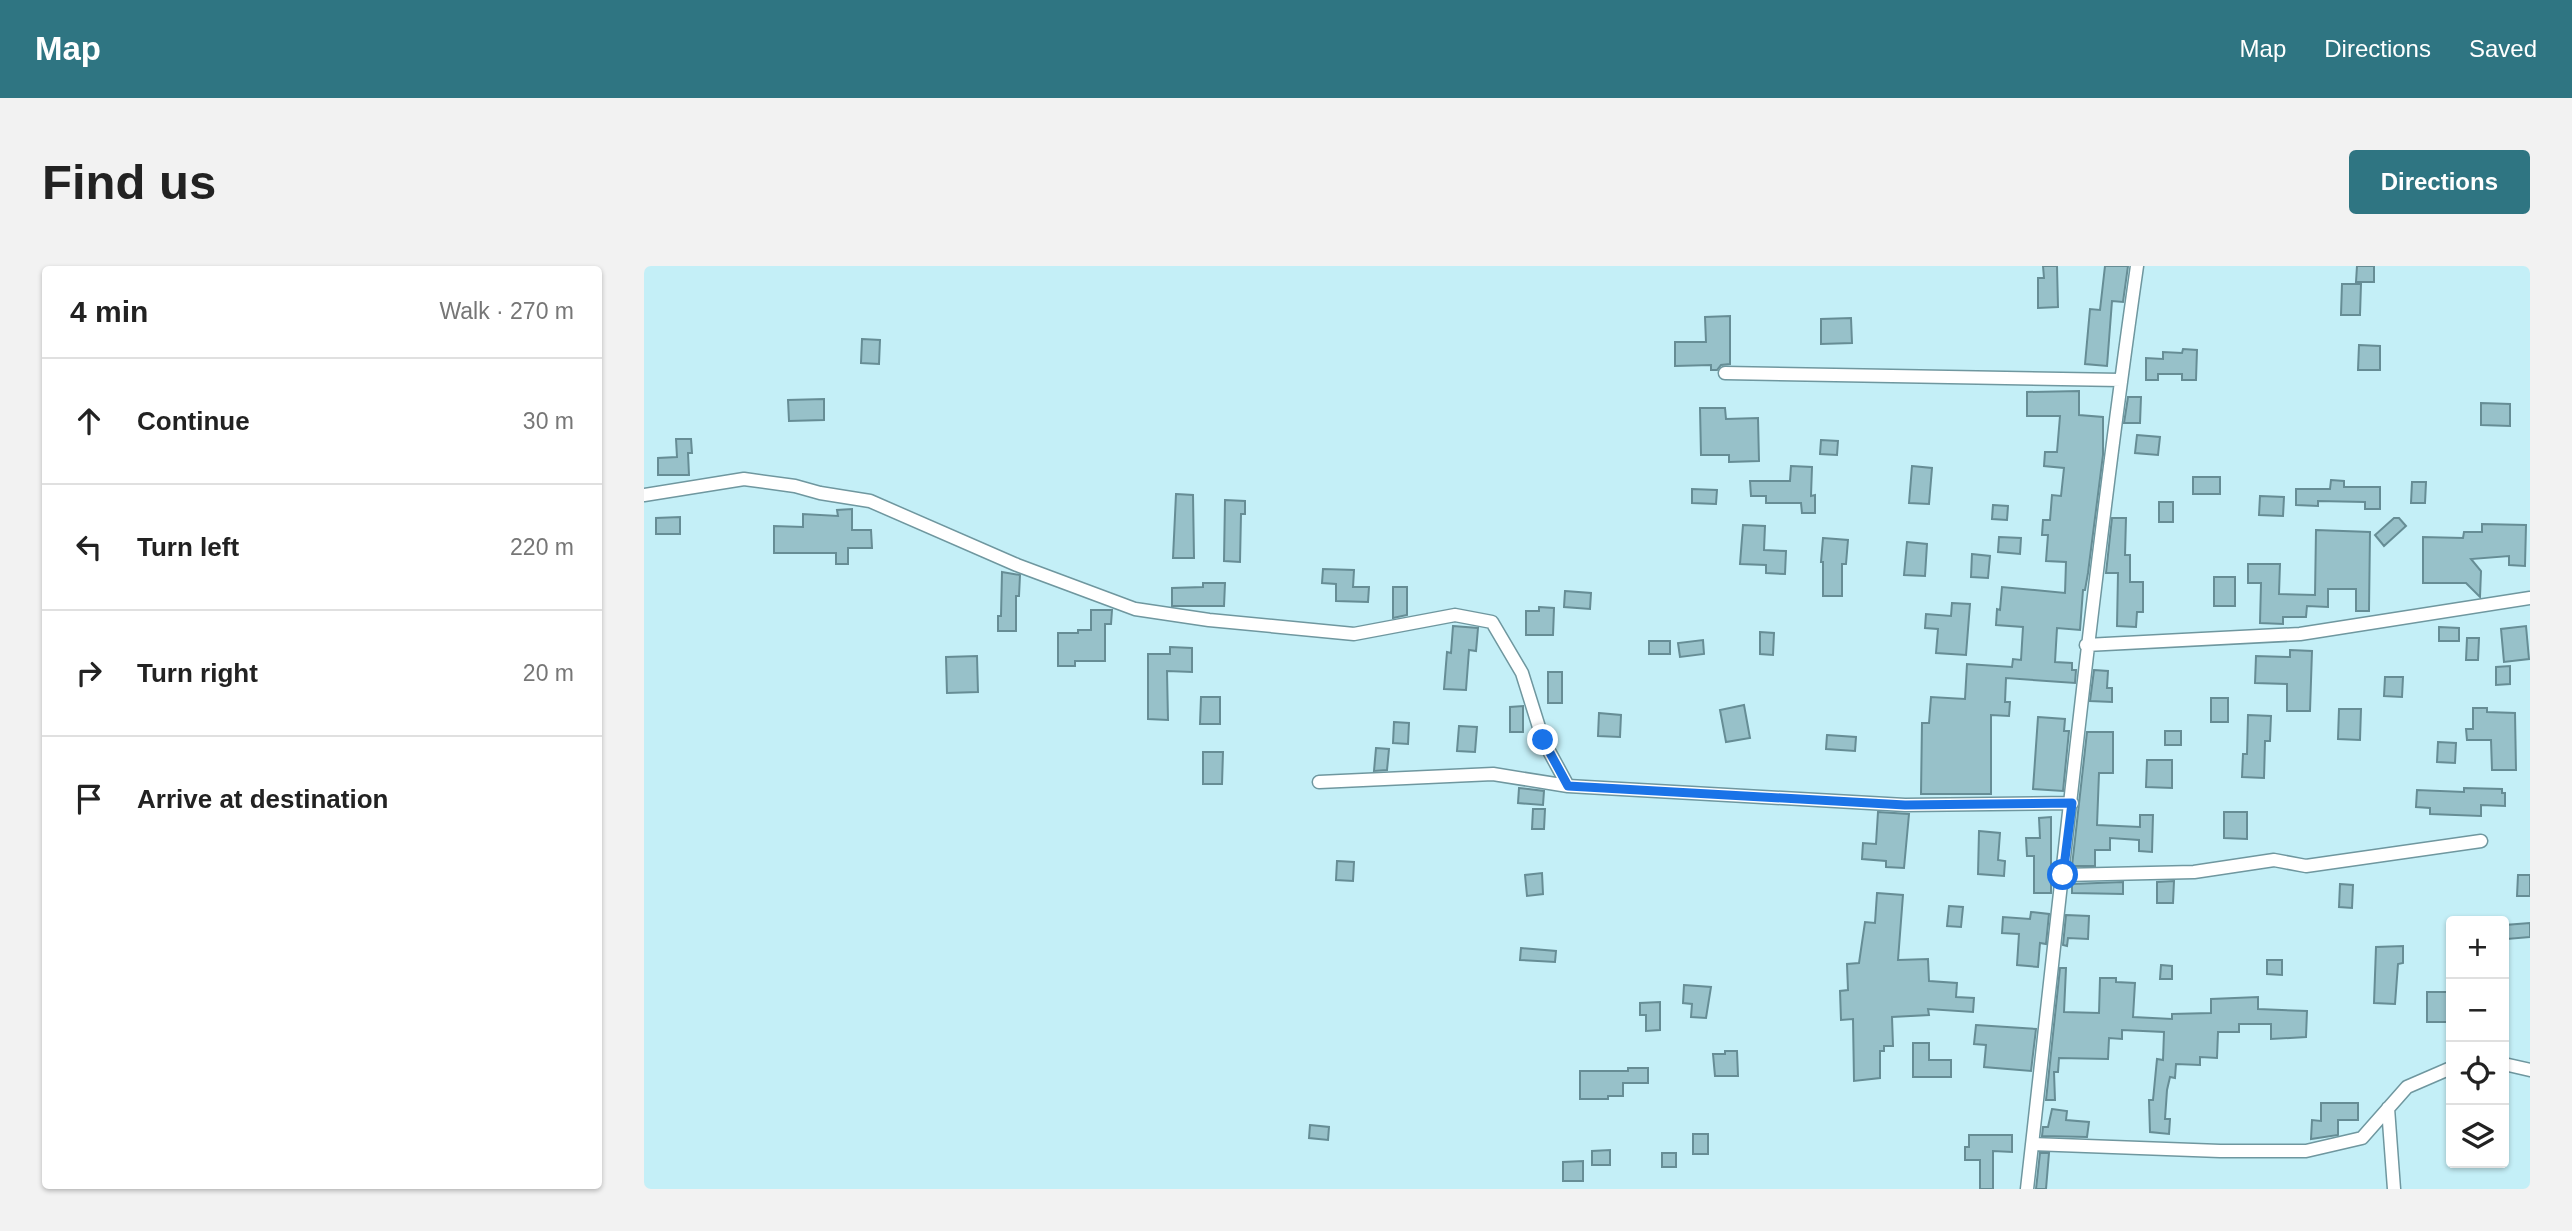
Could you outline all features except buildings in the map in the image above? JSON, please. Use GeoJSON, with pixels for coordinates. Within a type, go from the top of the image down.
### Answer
{"type":"FeatureCollection","features":[{"type":"Feature","properties":{"kind":"street"},"geometry":{"type":"LineString","coordinates":[[2027,1189],[2072,803],[2087,645],[2137,266]]}},
{"type":"Feature","properties":{"kind":"street"},"geometry":{"type":"LineString","coordinates":[[1725,373],[2121,380]]}},
{"type":"Feature","properties":{"kind":"street"},"geometry":{"type":"LineString","coordinates":[[644,495],[744,479],[870,501],[1017,565],[1135,609],[1354,634],[1455,615],[1492,621],[1522,673],[1543,740],[1568,786]]}},
{"type":"Feature","properties":{"kind":"street"},"geometry":{"type":"LineString","coordinates":[[2087,645],[2300,634],[2530,598]]}},
{"type":"Feature","properties":{"kind":"street"},"geometry":{"type":"LineString","coordinates":[[1319,782],[1493,774],[1568,786],[1905,805],[2072,803]]}},
{"type":"Feature","properties":{"kind":"street"},"geometry":{"type":"LineString","coordinates":[[2063,875],[2193,872],[2274,860],[2306,866],[2481,841]]}},
{"type":"Feature","properties":{"kind":"street"},"geometry":{"type":"LineString","coordinates":[[2509,1065],[2530,1070]]}},
{"type":"Feature","properties":{"kind":"street"},"geometry":{"type":"LineString","coordinates":[[2032,1144],[2221,1151],[2306,1151],[2362,1138],[2407,1087],[2446,1070]]}},
{"type":"Feature","properties":{"kind":"street"},"geometry":{"type":"LineString","coordinates":[[2388,1108],[2394,1189]]}},
{"type":"Feature","properties":{"kind":"route"},"geometry":{"type":"LineString","coordinates":[[1543,740],[1568,786],[1905,805],[2072,803],[2063,875]]}}]}
